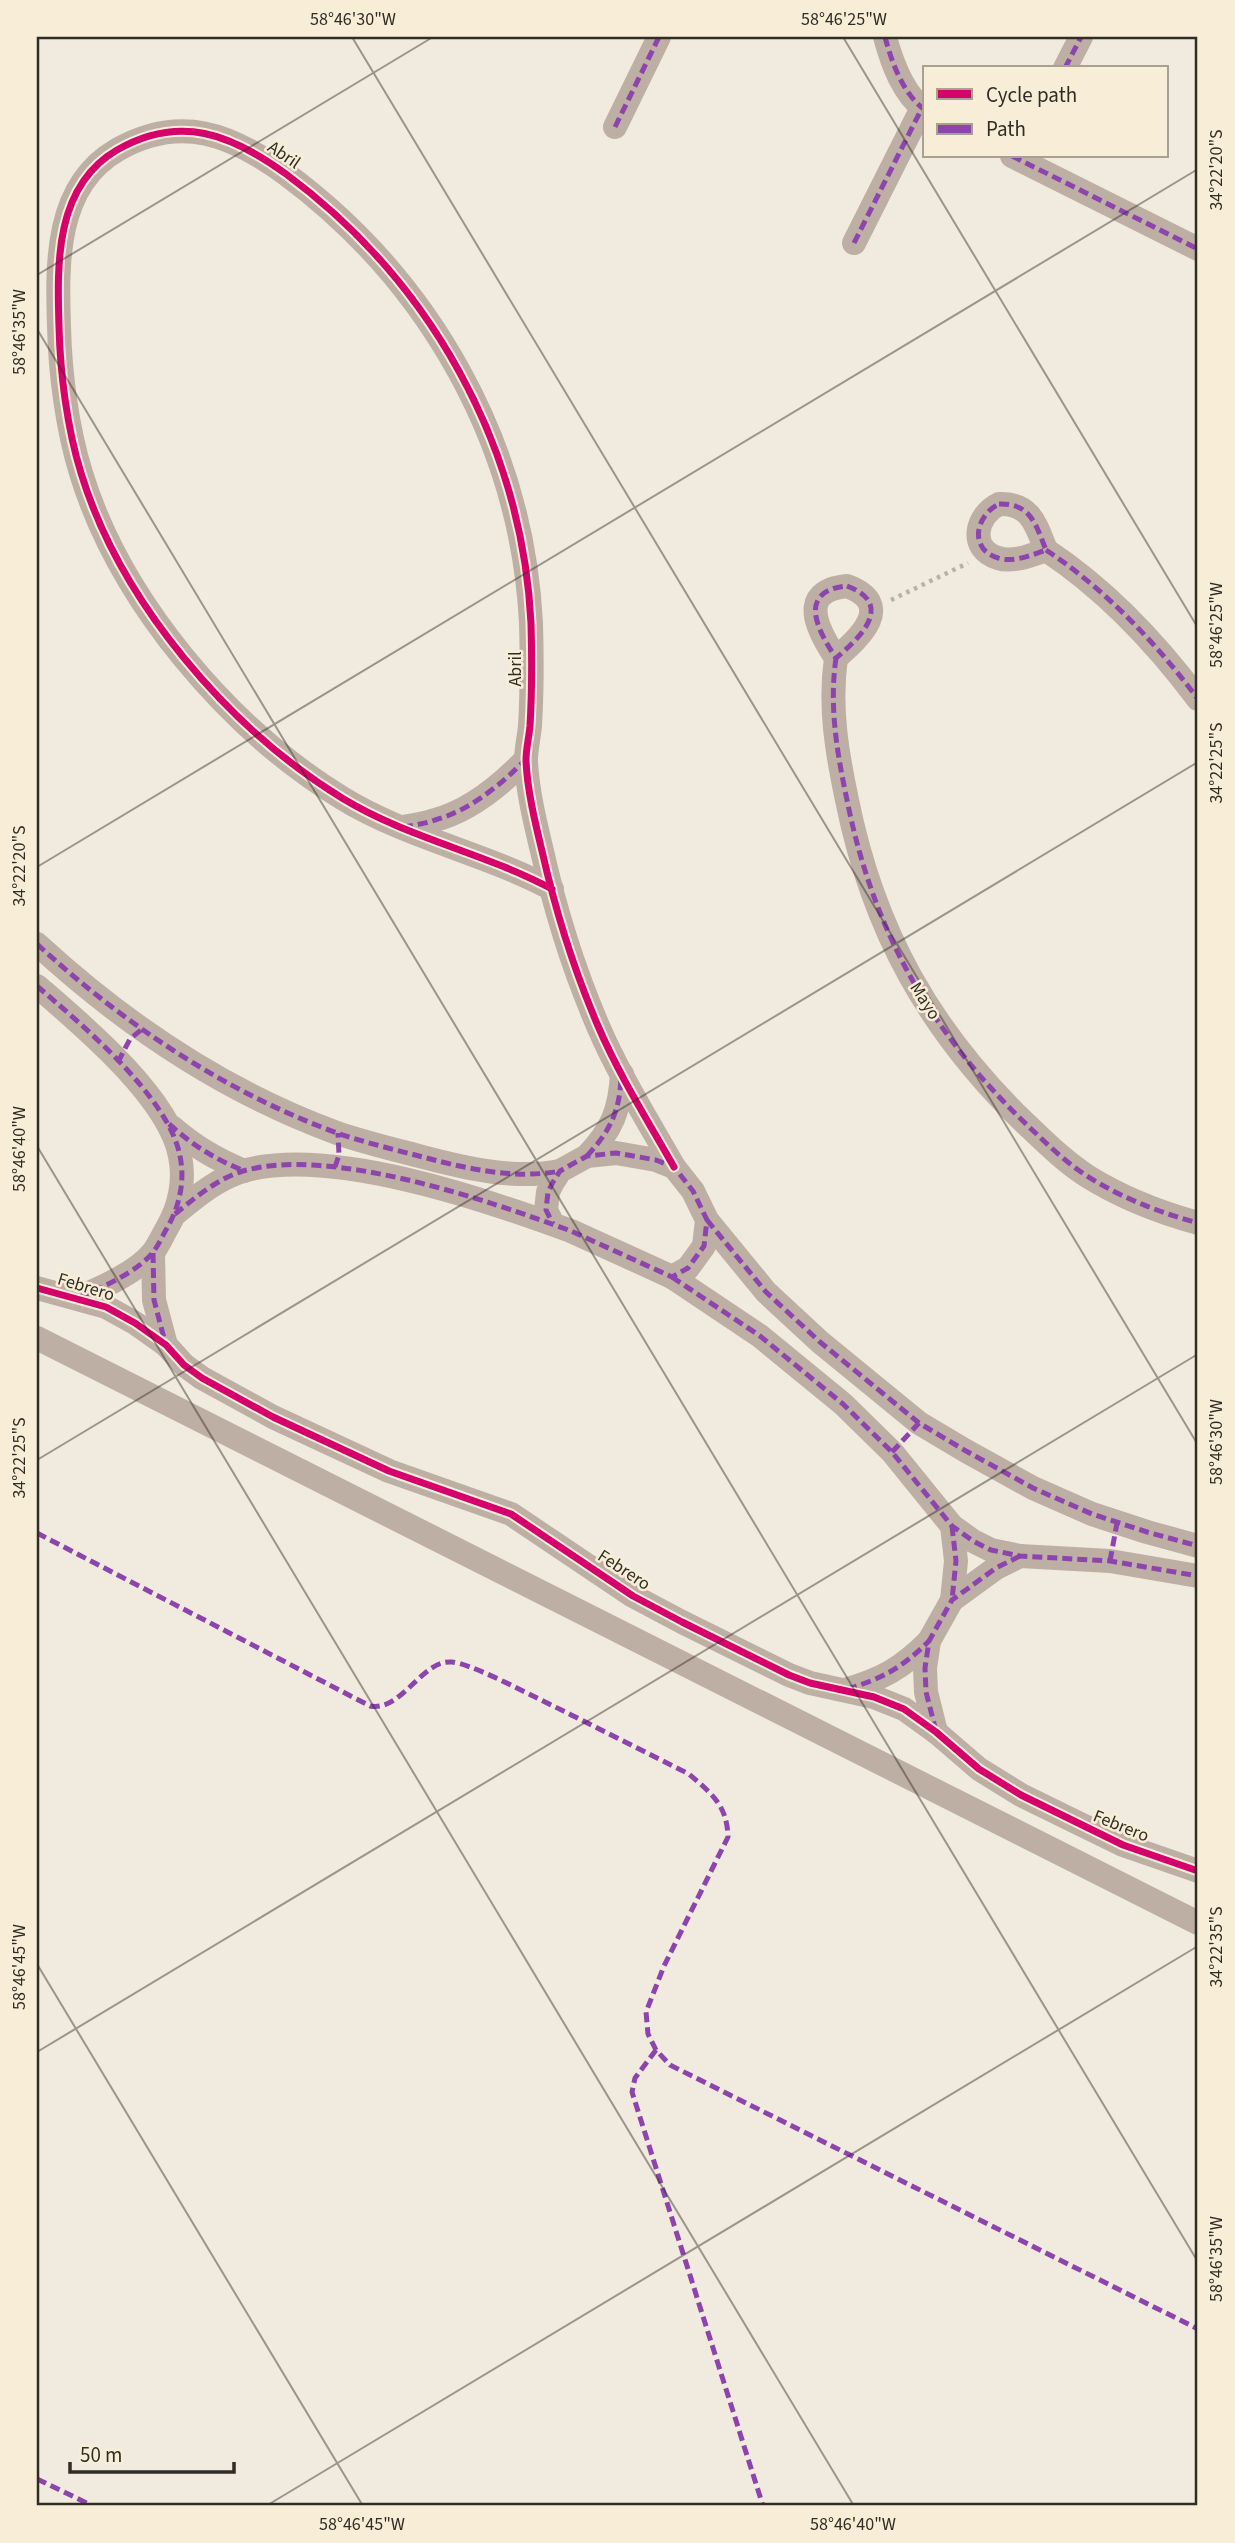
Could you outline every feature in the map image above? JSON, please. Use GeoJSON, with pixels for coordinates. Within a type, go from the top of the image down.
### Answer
{"type":"FeatureCollection","features":[{"type":"Feature","properties":{"kind":"street"},"geometry":{"type":"LineString","coordinates":[[615,127],[659,37]]}},
{"type":"Feature","properties":{"kind":"street"},"geometry":{"type":"LineString","coordinates":[[885,37],[899,76],[923,108]]}},
{"type":"Feature","properties":{"kind":"street"},"geometry":{"type":"LineString","coordinates":[[1066,66],[1081,37]]}},
{"type":"Feature","properties":{"kind":"street"},"geometry":{"type":"LineString","coordinates":[[854,243],[923,111]]}},
{"type":"Feature","properties":{"kind":"street","name":"Abril"},"geometry":{"type":"LineString","coordinates":[[552,889],[343,799],[308,774],[233,712],[174,646],[148,609],[118,559],[80,471],[69,425],[59,343],[58,261],[63,227],[77,191],[91,171],[107,156],[144,137],[170,130],[217,136],[268,161],[298,183],[368,245],[427,320],[470,393],[487,427],[513,501],[527,576],[531,627],[526,759],[541,849],[589,1004],[622,1074],[674,1167]]}},
{"type":"Feature","properties":{"kind":"street"},"geometry":{"type":"LineString","coordinates":[[1020,158],[1198,249]]}},
{"type":"Feature","properties":{"kind":"street"},"geometry":{"type":"LineString","coordinates":[[1046,551],[1012,559],[999,559],[988,553],[980,543],[978,533],[981,519],[989,509],[999,504],[1012,504],[1023,508],[1031,518],[1046,551],[1075,569],[1101,592],[1156,649],[1198,699]]}},
{"type":"Feature","properties":{"kind":"street"},"geometry":{"type":"LineString","coordinates":[[847,586],[859,591],[867,599],[871,610],[870,622],[863,634],[836,658],[817,628],[814,615],[823,593],[833,587],[847,586]]}},
{"type":"Feature","properties":{"kind":"street","name":"Mayo"},"geometry":{"type":"LineString","coordinates":[[836,658],[833,682],[836,738],[860,861],[884,927],[926,1003],[956,1047],[984,1081],[1054,1150],[1084,1174],[1141,1206],[1196,1221]]}},
{"type":"Feature","properties":{"kind":"street"},"geometry":{"type":"LineString","coordinates":[[403,827],[437,820],[470,804],[509,776],[526,759]]}},
{"type":"Feature","properties":{"kind":"street"},"geometry":{"type":"LineString","coordinates":[[37,944],[106,1004],[141,1030],[194,1064],[264,1102],[338,1133],[450,1164],[512,1174],[542,1175],[561,1171],[587,1156],[604,1138],[616,1112],[622,1074]]}},
{"type":"Feature","properties":{"kind":"street"},"geometry":{"type":"LineString","coordinates":[[37,986],[128,1071],[166,1122],[195,1147],[244,1171]]}},
{"type":"Feature","properties":{"kind":"street"},"geometry":{"type":"LineString","coordinates":[[118,1062],[130,1038],[141,1030]]}},
{"type":"Feature","properties":{"kind":"street"},"geometry":{"type":"LineString","coordinates":[[77,1298],[129,1272],[153,1253],[175,1214],[183,1180],[180,1154],[166,1122]]}},
{"type":"Feature","properties":{"kind":"street"},"geometry":{"type":"LineString","coordinates":[[335,1167],[340,1145],[338,1133]]}},
{"type":"Feature","properties":{"kind":"street"},"geometry":{"type":"LineString","coordinates":[[587,1156],[617,1153],[656,1160],[674,1167],[693,1191],[707,1220],[766,1292],[829,1350],[919,1423],[1032,1488],[1092,1514],[1198,1546]]}},
{"type":"Feature","properties":{"kind":"street"},"geometry":{"type":"LineString","coordinates":[[175,1214],[202,1192],[227,1177],[244,1171],[292,1166],[335,1167],[479,1199],[554,1224],[672,1277],[760,1336],[842,1404],[892,1452],[952,1526],[973,1541],[991,1550],[1020,1556],[1111,1561],[1198,1576]]}},
{"type":"Feature","properties":{"kind":"street"},"geometry":{"type":"LineString","coordinates":[[554,1224],[547,1210],[548,1192],[561,1171]]}},
{"type":"Feature","properties":{"kind":"street"},"geometry":{"type":"LineString","coordinates":[[672,1277],[688,1268],[704,1246],[707,1220]]}},
{"type":"Feature","properties":{"kind":"street"},"geometry":{"type":"LineString","coordinates":[[153,1253],[154,1300],[166,1345]]}},
{"type":"Feature","properties":{"kind":"street","name":"Febrero"},"geometry":{"type":"LineString","coordinates":[[37,1289],[106,1307],[166,1345],[184,1365],[202,1378],[273,1418],[389,1471],[511,1514],[633,1596],[769,1666],[810,1683],[874,1697],[904,1709],[936,1731],[979,1769],[1021,1795],[1123,1845],[1198,1871]]}},
{"type":"Feature","properties":{"kind":"street"},"geometry":{"type":"LineString","coordinates":[[37,1338],[1198,1923]]}},
{"type":"Feature","properties":{"kind":"street"},"geometry":{"type":"LineString","coordinates":[[892,1452],[919,1423]]}},
{"type":"Feature","properties":{"kind":"street"},"geometry":{"type":"LineString","coordinates":[[1111,1561],[1117,1522]]}},
{"type":"Feature","properties":{"kind":"street"},"geometry":{"type":"LineString","coordinates":[[844,1690],[877,1680],[906,1662],[929,1641],[952,1600],[956,1561],[952,1526]]}},
{"type":"Feature","properties":{"kind":"street"},"geometry":{"type":"LineString","coordinates":[[952,1600],[996,1568],[1020,1556]]}},
{"type":"Feature","properties":{"kind":"street"},"geometry":{"type":"LineString","coordinates":[[929,1641],[925,1668],[926,1692],[936,1731]]}},
{"type":"Feature","properties":{"kind":"path"},"geometry":{"type":"LineString","coordinates":[[871,610],[988,553]]}},
{"type":"Feature","properties":{"kind":"marked path"},"geometry":{"type":"LineString","coordinates":[[615,127],[659,37]]}},
{"type":"Feature","properties":{"kind":"marked path"},"geometry":{"type":"LineString","coordinates":[[885,37],[905,87],[923,108]]}},
{"type":"Feature","properties":{"kind":"marked path"},"geometry":{"type":"LineString","coordinates":[[1066,66],[1081,37]]}},
{"type":"Feature","properties":{"kind":"marked path"},"geometry":{"type":"LineString","coordinates":[[854,243],[922,108]]}},
{"type":"Feature","properties":{"kind":"marked path"},"geometry":{"type":"LineString","coordinates":[[1016,158],[1198,249]]}},
{"type":"Feature","properties":{"kind":"marked path"},"geometry":{"type":"LineString","coordinates":[[999,504],[1018,507],[1031,517],[1046,550],[1010,560],[988,554],[979,540],[979,532],[985,516],[999,504]]}},
{"type":"Feature","properties":{"kind":"marked path"},"geometry":{"type":"LineString","coordinates":[[1046,550],[1089,582],[1128,618],[1198,699]]}},
{"type":"Feature","properties":{"kind":"marked path"},"geometry":{"type":"LineString","coordinates":[[847,586],[861,593],[869,602],[871,611],[863,631],[836,658],[818,625],[816,604],[821,596],[831,589],[847,586]]}},
{"type":"Feature","properties":{"kind":"marked path"},"geometry":{"type":"LineString","coordinates":[[836,658],[833,694],[837,747],[858,847],[872,893],[890,935],[910,976],[934,1015],[961,1053],[992,1089],[1070,1164],[1127,1198],[1198,1223]]}},
{"type":"Feature","properties":{"kind":"marked path"},"geometry":{"type":"LineString","coordinates":[[403,827],[448,816],[460,810],[496,787],[526,759]]}},
{"type":"Feature","properties":{"kind":"marked path"},"geometry":{"type":"LineString","coordinates":[[37,944],[105,1002],[178,1053],[255,1097],[296,1116],[357,1139],[471,1168],[525,1174],[560,1171]]}},
{"type":"Feature","properties":{"kind":"marked path"},"geometry":{"type":"LineString","coordinates":[[37,986],[99,1041],[142,1086],[173,1133],[180,1156],[182,1184],[178,1202],[154,1251],[139,1266],[77,1298]]}},
{"type":"Feature","properties":{"kind":"marked path"},"geometry":{"type":"LineString","coordinates":[[118,1062],[130,1039],[141,1030]]}},
{"type":"Feature","properties":{"kind":"marked path"},"geometry":{"type":"LineString","coordinates":[[587,1156],[612,1120],[621,1077]]}},
{"type":"Feature","properties":{"kind":"marked path"},"geometry":{"type":"LineString","coordinates":[[169,1124],[204,1151],[244,1171]]}},
{"type":"Feature","properties":{"kind":"marked path"},"geometry":{"type":"LineString","coordinates":[[335,1167],[339,1155],[338,1133]]}},
{"type":"Feature","properties":{"kind":"marked path"},"geometry":{"type":"LineString","coordinates":[[175,1214],[233,1174],[279,1165],[319,1165],[408,1180],[497,1205],[571,1231],[672,1277],[688,1268],[704,1246],[707,1220],[693,1191],[674,1167],[656,1160],[616,1153],[587,1156],[560,1171],[548,1192],[546,1210],[553,1224]]}},
{"type":"Feature","properties":{"kind":"marked path"},"geometry":{"type":"LineString","coordinates":[[707,1220],[766,1292],[820,1342],[919,1423],[1033,1488],[1092,1514],[1198,1546]]}},
{"type":"Feature","properties":{"kind":"marked path"},"geometry":{"type":"LineString","coordinates":[[153,1253],[154,1300],[165,1342]]}},
{"type":"Feature","properties":{"kind":"marked path"},"geometry":{"type":"LineString","coordinates":[[672,1277],[760,1336],[843,1404],[892,1452],[952,1526],[973,1541],[991,1550],[1020,1556],[1110,1561],[1198,1576]]}},
{"type":"Feature","properties":{"kind":"marked path"},"geometry":{"type":"LineString","coordinates":[[892,1452],[919,1423]]}},
{"type":"Feature","properties":{"kind":"marked path"},"geometry":{"type":"LineString","coordinates":[[1110,1561],[1117,1523]]}},
{"type":"Feature","properties":{"kind":"marked path"},"geometry":{"type":"LineString","coordinates":[[952,1526],[956,1561],[952,1600]]}},
{"type":"Feature","properties":{"kind":"marked path"},"geometry":{"type":"LineString","coordinates":[[37,1533],[370,1706],[381,1706],[392,1701],[431,1668],[452,1662],[503,1681],[689,1774],[717,1801],[725,1816],[728,1837],[664,1966],[646,2012],[648,2034],[656,2050],[670,2065],[1198,2329]]}},
{"type":"Feature","properties":{"kind":"marked path"},"geometry":{"type":"LineString","coordinates":[[936,1731],[926,1692],[925,1668],[929,1641],[952,1600],[996,1568],[1020,1556]]}},
{"type":"Feature","properties":{"kind":"marked path"},"geometry":{"type":"LineString","coordinates":[[847,1689],[891,1671],[929,1641]]}},
{"type":"Feature","properties":{"kind":"marked path"},"geometry":{"type":"LineString","coordinates":[[656,2050],[635,2078],[632,2092],[763,2506]]}},
{"type":"Feature","properties":{"kind":"marked path"},"geometry":{"type":"LineString","coordinates":[[37,2479],[93,2506]]}},
{"type":"Feature","properties":{"kind":"cycle path"},"geometry":{"type":"LineString","coordinates":[[552,889],[526,876],[500,865],[419,835],[367,812],[300,769],[259,736],[183,657],[122,568],[99,521],[76,456],[63,381],[58,302],[60,252],[71,205],[82,184],[97,165],[117,150],[140,139],[184,131],[225,139],[266,160],[338,217],[384,264],[424,316],[459,372],[487,430],[509,492],[524,557],[532,649],[527,771],[547,873],[553,895],[573,961],[598,1026],[624,1080],[674,1167]]}},
{"type":"Feature","properties":{"kind":"cycle path"},"geometry":{"type":"LineString","coordinates":[[37,1288],[106,1307],[166,1345],[184,1365],[202,1378],[273,1417],[389,1471],[511,1514],[633,1596],[682,1622],[789,1675],[810,1683],[874,1697],[904,1709],[979,1769],[1021,1795],[1123,1845],[1198,1871]]}}]}
